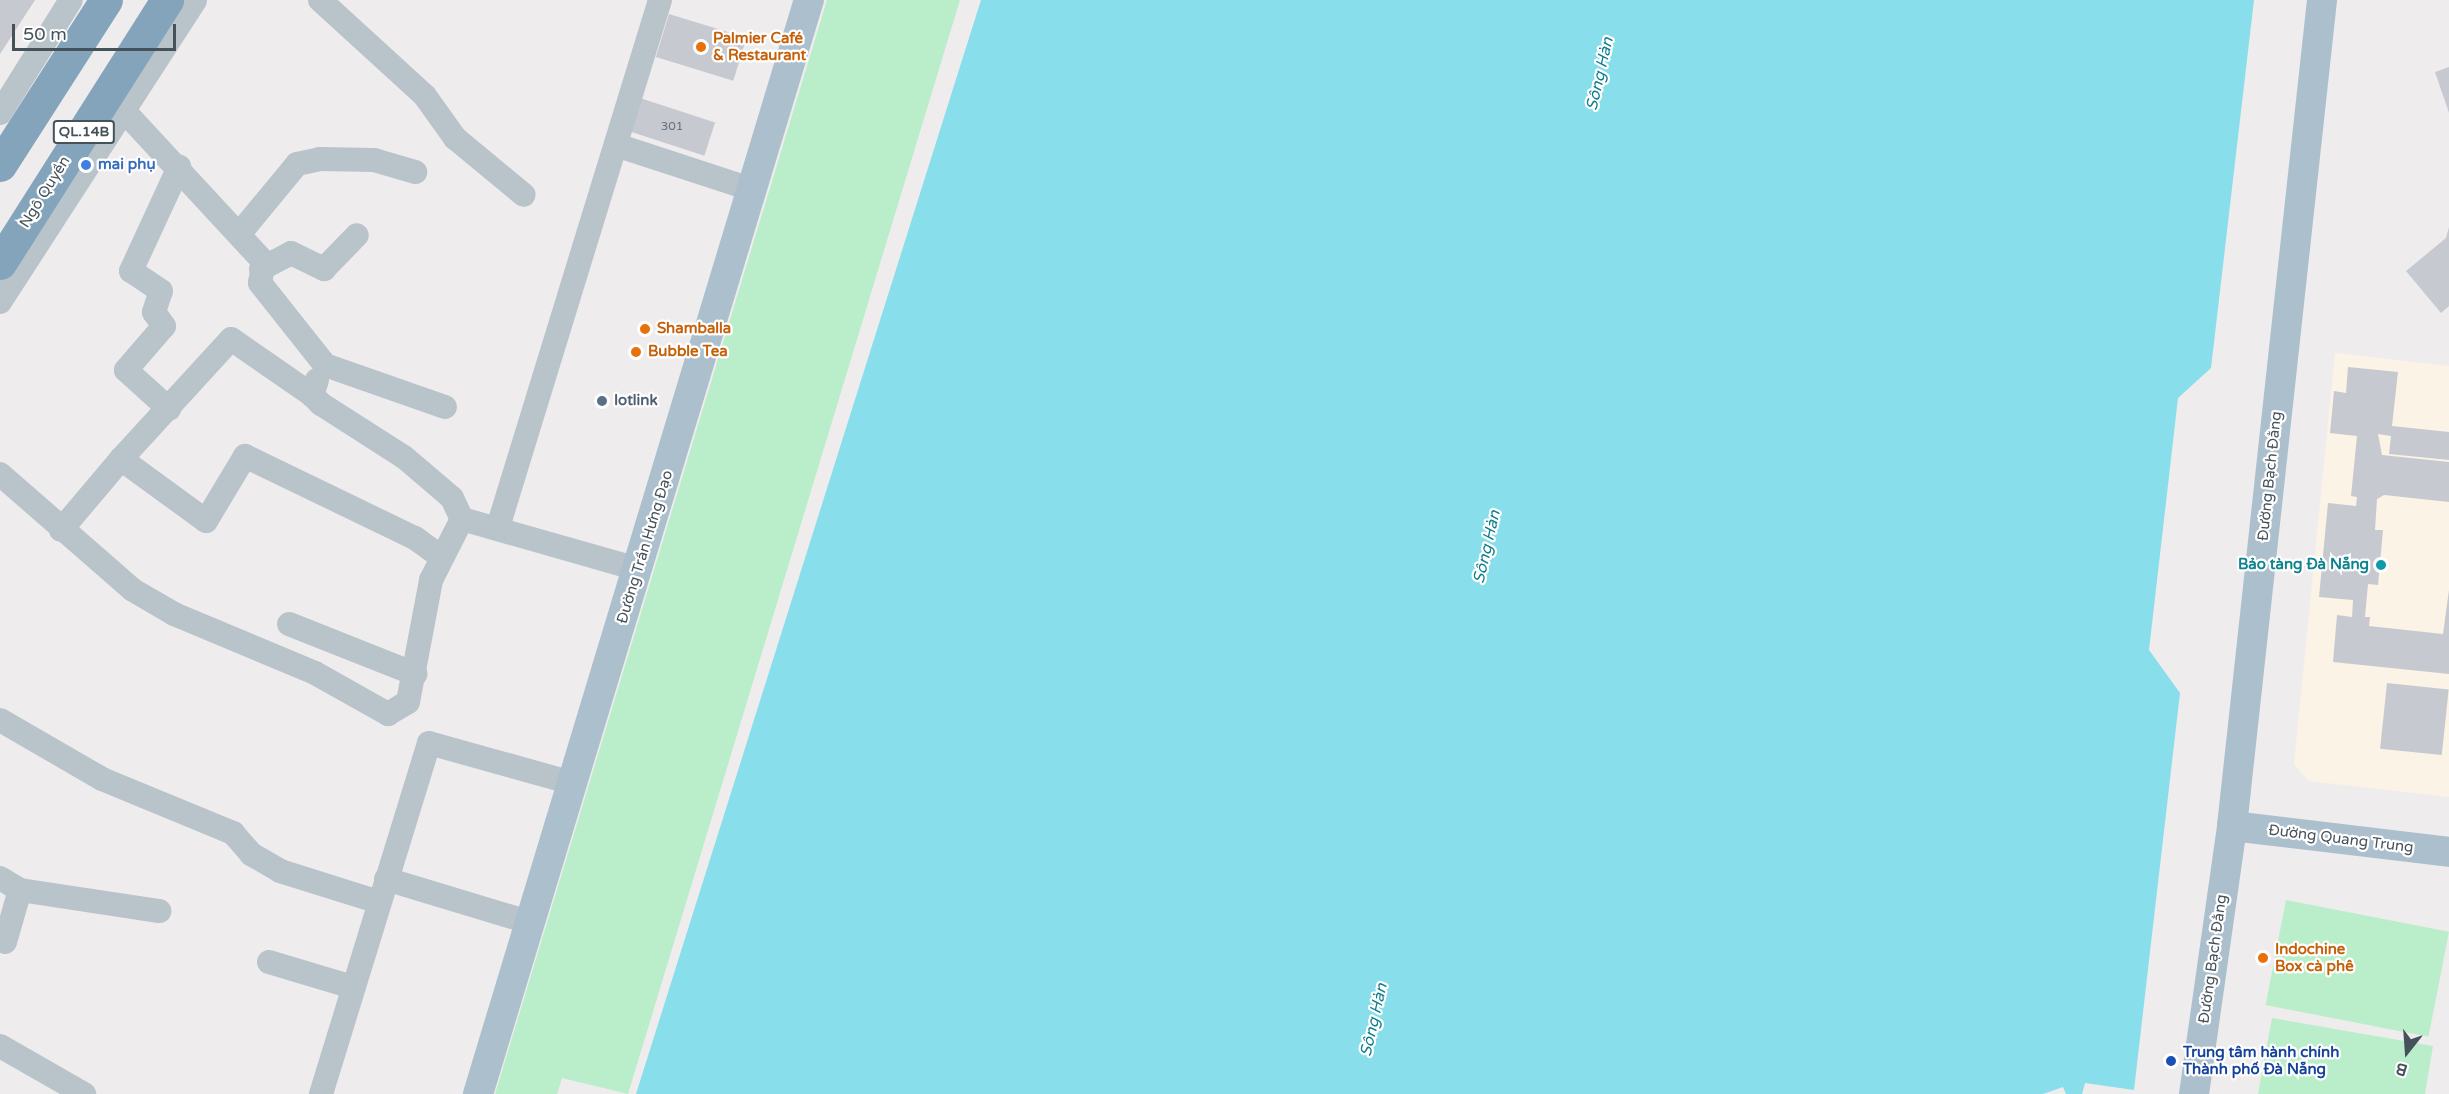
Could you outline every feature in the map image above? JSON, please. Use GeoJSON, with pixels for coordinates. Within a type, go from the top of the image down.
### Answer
{"type":"FeatureCollection","features":[{"type":"Feature","properties":{"kind":"highway","name":"QL.14B"},"geometry":{"type":"LineString","coordinates":[[0,165],[106,0]]}},
{"type":"Feature","properties":{"kind":"highway","name":"Ngô Quyền"},"geometry":{"type":"LineString","coordinates":[[0,263],[167,0]]}},
{"type":"Feature","properties":{"kind":"main road","name":"Đường Trần Hưng Đạo"},"geometry":{"type":"LineString","coordinates":[[478,1094],[528,922],[639,569],[809,0]]}},
{"type":"Feature","properties":{"kind":"main road","name":"Đường Bạch Đằng"},"geometry":{"type":"LineString","coordinates":[[2194,1094],[2232,826],[2322,0]]}},
{"type":"Feature","properties":{"kind":"main road","name":"Đường Quang Trung"},"geometry":{"type":"LineString","coordinates":[[2232,826],[2449,852]]}},
{"type":"Feature","properties":{"kind":"street"},"geometry":{"type":"LineString","coordinates":[[0,113],[71,0]]}},
{"type":"Feature","properties":{"kind":"street"},"geometry":{"type":"LineString","coordinates":[[0,302],[125,112],[195,0]]}},
{"type":"Feature","properties":{"kind":"street"},"geometry":{"type":"LineString","coordinates":[[498,527],[660,0]]}},
{"type":"Feature","properties":{"kind":"street"},"geometry":{"type":"LineString","coordinates":[[334,4],[425,96],[455,138],[524,195]]}},
{"type":"Feature","properties":{"kind":"street"},"geometry":{"type":"LineString","coordinates":[[125,112],[179,167],[264,261],[260,283],[325,364],[445,407]]}},
{"type":"Feature","properties":{"kind":"street"},"geometry":{"type":"LineString","coordinates":[[616,145],[751,189]]}},
{"type":"Feature","properties":{"kind":"street"},"geometry":{"type":"LineString","coordinates":[[240,233],[297,164],[320,159],[374,160],[416,172]]}},
{"type":"Feature","properties":{"kind":"street"},"geometry":{"type":"LineString","coordinates":[[169,409],[126,370],[164,326],[154,312],[161,291],[131,270],[179,167]]}},
{"type":"Feature","properties":{"kind":"street"},"geometry":{"type":"LineString","coordinates":[[261,269],[291,253],[324,269],[357,235]]}},
{"type":"Feature","properties":{"kind":"street"},"geometry":{"type":"LineString","coordinates":[[61,530],[121,459],[231,339],[312,395],[345,423],[404,457],[452,498],[462,519]]}},
{"type":"Feature","properties":{"kind":"street"},"geometry":{"type":"LineString","coordinates":[[312,395],[325,364]]}},
{"type":"Feature","properties":{"kind":"street"},"geometry":{"type":"LineString","coordinates":[[121,459],[206,521],[245,456],[415,538],[441,557]]}},
{"type":"Feature","properties":{"kind":"street"},"geometry":{"type":"LineString","coordinates":[[0,474],[61,530],[133,590],[174,614],[315,673],[392,715],[408,702],[415,674],[426,597],[441,557],[462,519]]}},
{"type":"Feature","properties":{"kind":"street"},"geometry":{"type":"LineString","coordinates":[[462,519],[498,527],[639,569]]}},
{"type":"Feature","properties":{"kind":"street"},"geometry":{"type":"LineString","coordinates":[[289,624],[415,674]]}},
{"type":"Feature","properties":{"kind":"street"},"geometry":{"type":"LineString","coordinates":[[0,720],[102,779],[233,833],[251,854],[280,871],[379,902]]}},
{"type":"Feature","properties":{"kind":"street"},"geometry":{"type":"LineString","coordinates":[[321,1094],[429,743],[572,783]]}},
{"type":"Feature","properties":{"kind":"street"},"geometry":{"type":"LineString","coordinates":[[386,879],[528,922]]}},
{"type":"Feature","properties":{"kind":"street"},"geometry":{"type":"LineString","coordinates":[[5,942],[10,884],[159,911]]}},
{"type":"Feature","properties":{"kind":"street"},"geometry":{"type":"LineString","coordinates":[[269,962],[353,987]]}},
{"type":"Feature","properties":{"kind":"street"},"geometry":{"type":"LineString","coordinates":[[0,1046],[84,1094]]}},
{"type":"Feature","properties":{"kind":"shaded area","name":"Bảo tàng Đà Nẵng"},"geometry":{"type":"Polygon","coordinates":[[[2335,353],[2449,366],[2449,797],[2308,781],[2294,764],[2335,353]]]}},
{"type":"Feature","properties":{"kind":"green space"},"geometry":{"type":"Polygon","coordinates":[[[827,0],[960,0],[628,1094],[562,1078],[557,1094],[495,1094],[827,0]]]}},
{"type":"Feature","properties":{"kind":"green space"},"geometry":{"type":"Polygon","coordinates":[[[2286,900],[2449,932],[2429,1037],[2266,1005],[2286,900]]]}},
{"type":"Feature","properties":{"kind":"green space"},"geometry":{"type":"Polygon","coordinates":[[[2272,1018],[2433,1046],[2425,1094],[2258,1094],[2272,1018]]]}},
{"type":"Feature","properties":{"kind":"water","name":"Sông Hàn"},"geometry":{"type":"Polygon","coordinates":[[[981,0],[2254,0],[2211,368],[2178,398],[2149,650],[2180,693],[2134,1090],[2085,1083],[2082,1094],[2066,1094],[2063,1087],[2043,1094],[636,1094],[981,0]]]}},
{"type":"Feature","properties":{"kind":"building"},"geometry":{"type":"Polygon","coordinates":[[[0,0],[35,0],[0,54],[0,0]]]}},
{"type":"Feature","properties":{"kind":"building","name":"Palmier Café & Restaurant"},"geometry":{"type":"Polygon","coordinates":[[[669,14],[746,38],[733,81],[656,57],[669,14]]]}},
{"type":"Feature","properties":{"kind":"building"},"geometry":{"type":"Polygon","coordinates":[[[2449,67],[2449,113],[2435,72],[2449,67]]]}},
{"type":"Feature","properties":{"kind":"building"},"geometry":{"type":"Polygon","coordinates":[[[640,98],[715,122],[704,156],[629,131],[640,98]]]}},
{"type":"Feature","properties":{"kind":"building"},"geometry":{"type":"Polygon","coordinates":[[[2449,227],[2449,306],[2441,313],[2406,271],[2446,238],[2449,227]]]}},
{"type":"Feature","properties":{"kind":"building"},"geometry":{"type":"Polygon","coordinates":[[[2348,367],[2398,372],[2392,426],[2449,432],[2449,460],[2389,454],[2391,436],[2378,434],[2382,455],[2449,462],[2449,502],[2384,495],[2377,499],[2375,530],[2383,530],[2378,585],[2368,584],[2365,617],[2370,617],[2369,626],[2443,634],[2449,590],[2449,674],[2333,662],[2337,615],[2352,617],[2353,600],[2319,597],[2328,503],[2356,506],[2357,497],[2351,496],[2357,436],[2330,433],[2334,391],[2346,393],[2348,367]]]}},
{"type":"Feature","properties":{"kind":"building"},"geometry":{"type":"Polygon","coordinates":[[[2387,683],[2449,689],[2442,755],[2380,749],[2387,683]]]}},
{"type":"Feature","properties":{"kind":"place","name":"Palmier Café & Restaurant"},"geometry":{"type":"Point","coordinates":[701,47]}},
{"type":"Feature","properties":{"kind":"place","name":"mai phụ"},"geometry":{"type":"Point","coordinates":[86,165]}},
{"type":"Feature","properties":{"kind":"place","name":"Shamballa"},"geometry":{"type":"Point","coordinates":[645,329]}},
{"type":"Feature","properties":{"kind":"place","name":"Bubble Tea"},"geometry":{"type":"Point","coordinates":[636,352]}},
{"type":"Feature","properties":{"kind":"place","name":"Iotlink"},"geometry":{"type":"Point","coordinates":[602,401]}},
{"type":"Feature","properties":{"kind":"place","name":"Bảo tàng Đà Nẵng"},"geometry":{"type":"Point","coordinates":[2381,565]}},
{"type":"Feature","properties":{"kind":"place","name":"Indochine Box cà phê"},"geometry":{"type":"Point","coordinates":[2263,958]}},
{"type":"Feature","properties":{"kind":"place","name":"Trung tâm hành chính Thành phố Đà Nẵng"},"geometry":{"type":"Point","coordinates":[2171,1061]}}]}
